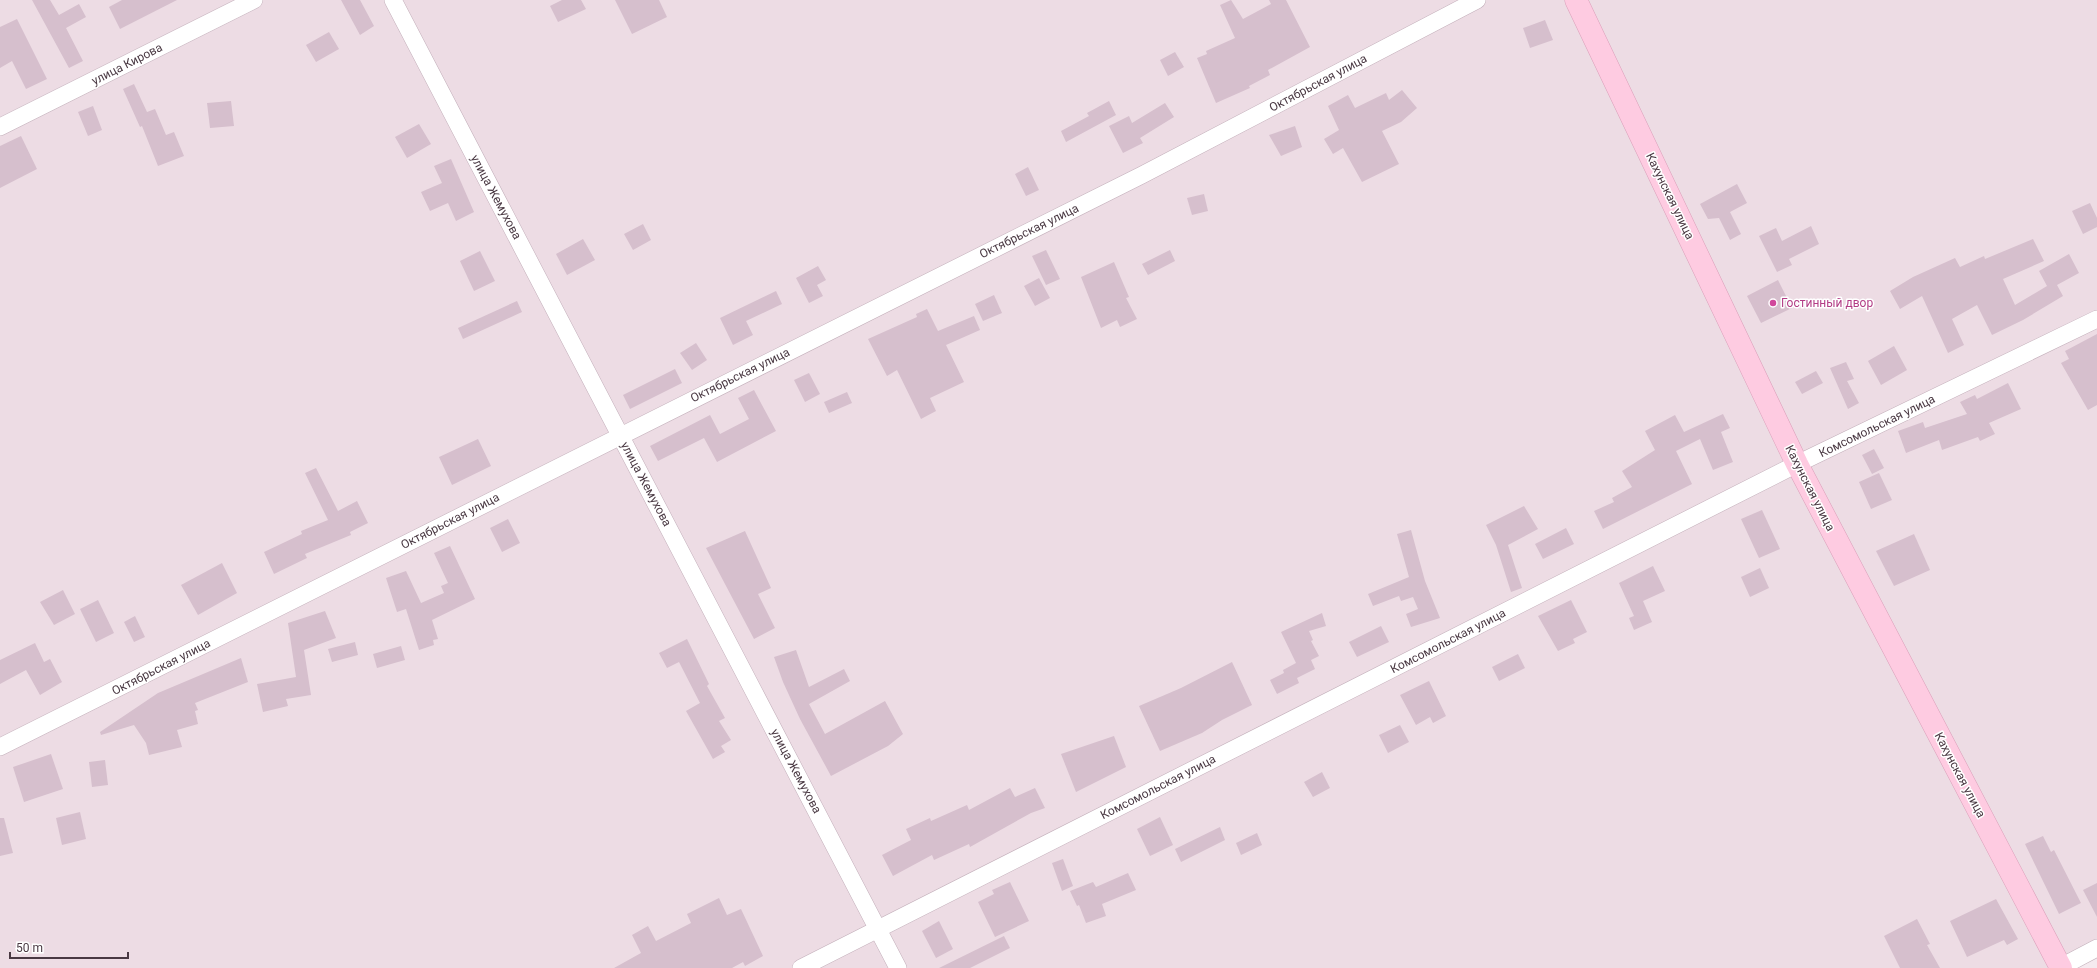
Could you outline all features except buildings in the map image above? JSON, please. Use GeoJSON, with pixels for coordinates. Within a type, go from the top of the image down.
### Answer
{"type":"FeatureCollection","features":[{"type":"Feature","properties":{"kind":"street","name":"улица Кирова"},"geometry":{"type":"LineString","coordinates":[[0,127],[254,0]]}},
{"type":"Feature","properties":{"kind":"street","name":"улица Жемухова"},"geometry":{"type":"LineString","coordinates":[[393,0],[879,928],[898,968]]}},
{"type":"Feature","properties":{"kind":"street","name":"Октябрьская улица"},"geometry":{"type":"LineString","coordinates":[[0,747],[620,435],[1142,175],[1477,0]]}},
{"type":"Feature","properties":{"kind":"street","name":"Кахунская улица"},"geometry":{"type":"LineString","coordinates":[[1576,0],[1797,464],[2060,968]]}},
{"type":"Feature","properties":{"kind":"street","name":"Комсомольская улица"},"geometry":{"type":"LineString","coordinates":[[801,968],[1797,464],[2097,320]]}},
{"type":"Feature","properties":{"kind":"street"},"geometry":{"type":"LineString","coordinates":[[2060,968],[2097,948]]}},
{"type":"Feature","properties":{"kind":"shaded area"},"geometry":{"type":"Polygon","coordinates":[[[0,0],[2097,0],[2097,948],[2059,968],[0,968],[0,0]]]}},
{"type":"Feature","properties":{"kind":"place","name":"Гостинный двор"},"geometry":{"type":"Point","coordinates":[1773,303]}}]}
